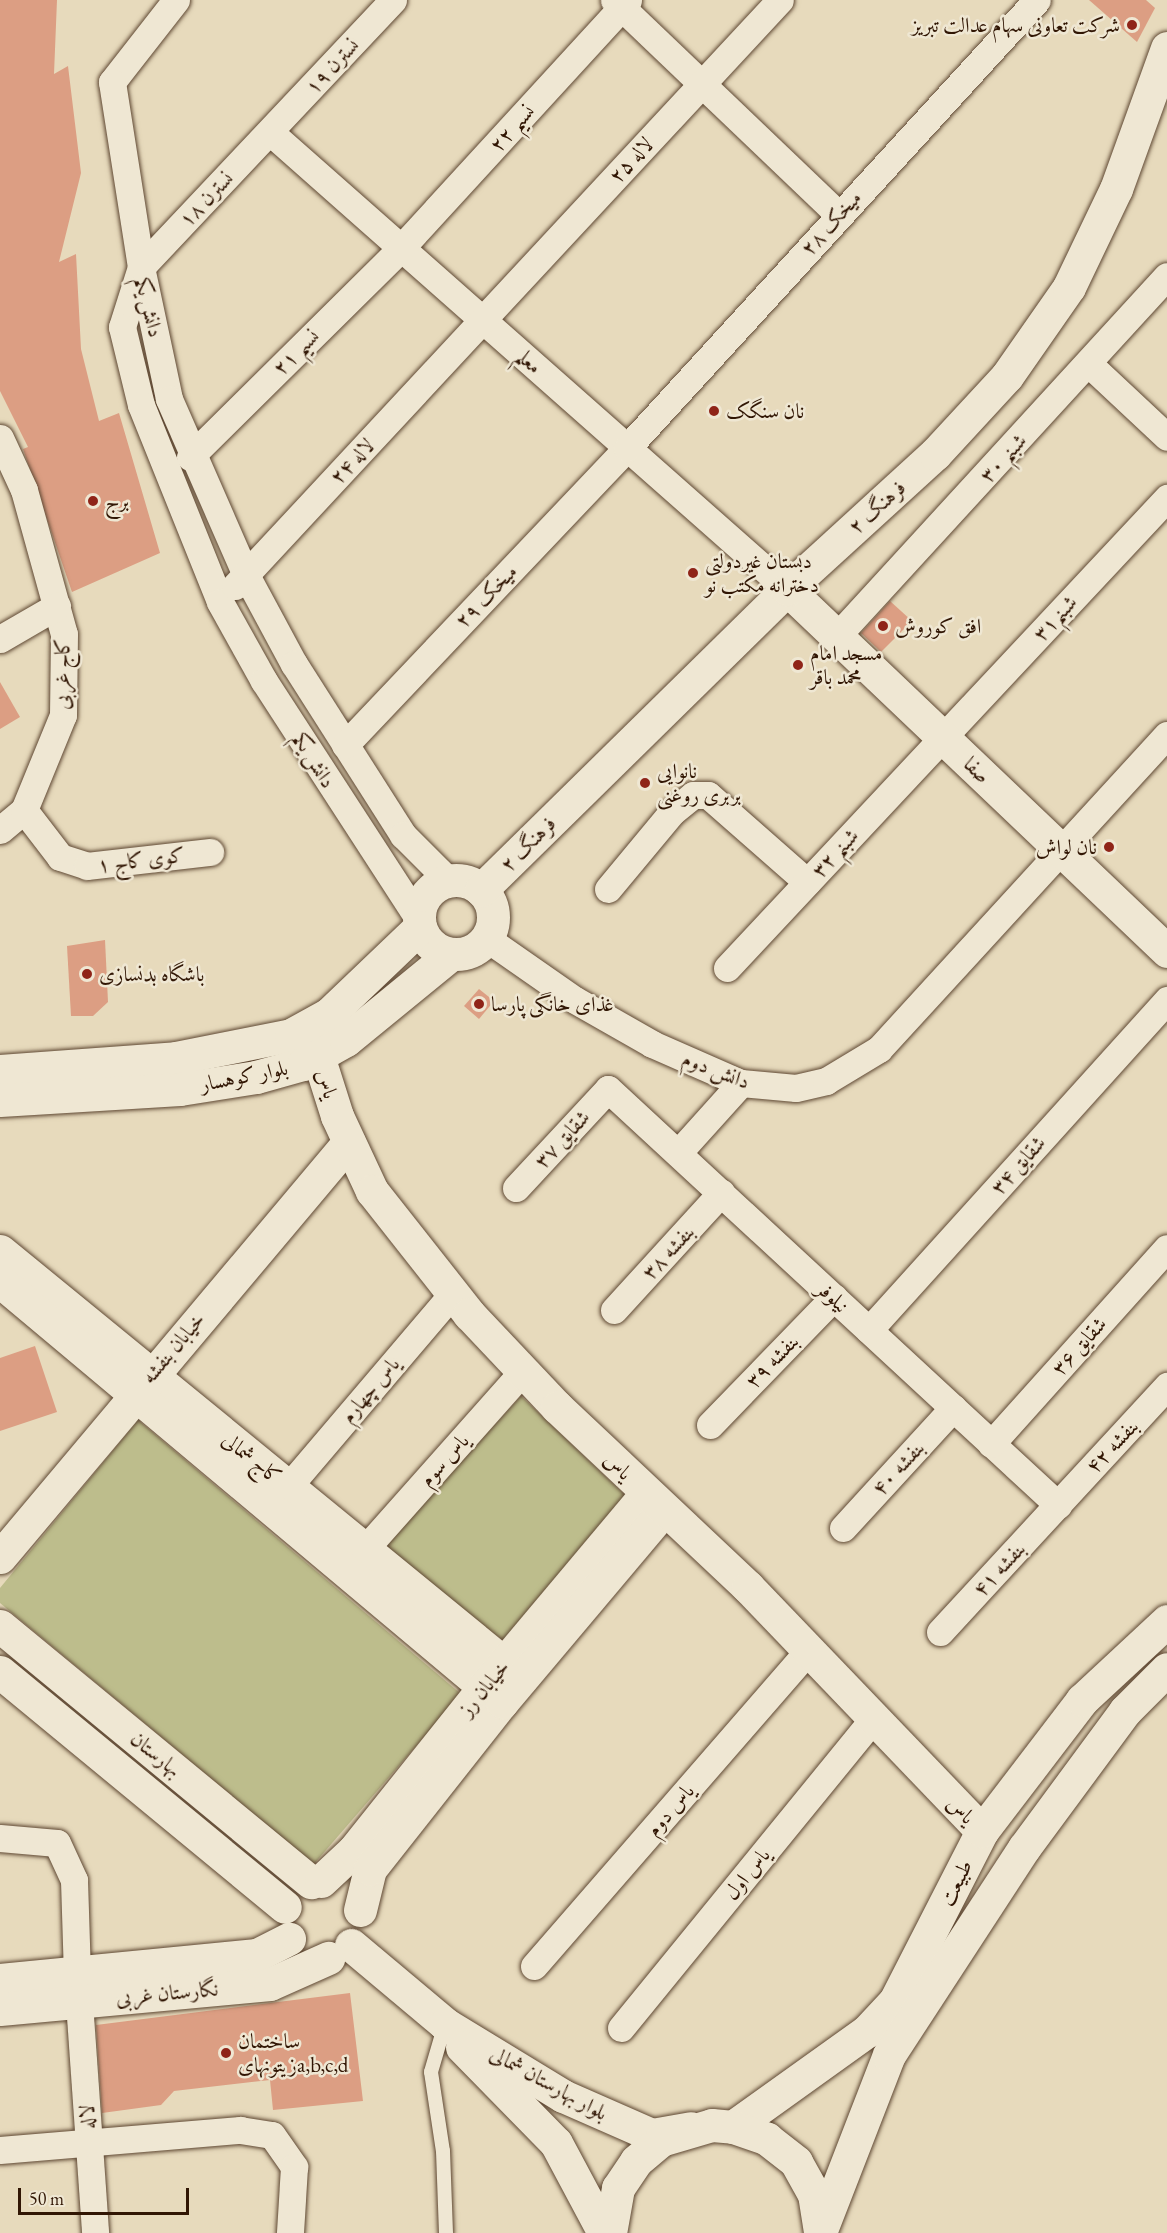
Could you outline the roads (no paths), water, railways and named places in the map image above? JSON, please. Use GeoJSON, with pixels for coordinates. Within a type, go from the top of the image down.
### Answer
{"type":"FeatureCollection","features":[{"type":"Feature","properties":{"kind":"street"},"geometry":{"type":"LineString","coordinates":[[141,267],[112,82],[176,0]]}},
{"type":"Feature","properties":{"kind":"street","name":"نسترن ۱۹"},"geometry":{"type":"LineString","coordinates":[[270,132],[393,0]]}},
{"type":"Feature","properties":{"kind":"street","name":"لاله ۲۵"},"geometry":{"type":"LineString","coordinates":[[483,320],[780,0]]}},
{"type":"Feature","properties":{"kind":"street","name":"میخک ۲۸"},"geometry":{"type":"LineString","coordinates":[[627,448],[838,214],[1037,0]]}},
{"type":"Feature","properties":{"kind":"street"},"geometry":{"type":"LineString","coordinates":[[621,3],[838,214]]}},
{"type":"Feature","properties":{"kind":"street","name":"نسیم ۲۲"},"geometry":{"type":"LineString","coordinates":[[402,248],[621,3]]}},
{"type":"Feature","properties":{"kind":"street","name":"فرهنگ ۲"},"geometry":{"type":"LineString","coordinates":[[481,890],[787,589],[935,454],[1007,376],[1074,277],[1116,189],[1167,48]]}},
{"type":"Feature","properties":{"kind":"street","name":"نسترن ۱۸"},"geometry":{"type":"LineString","coordinates":[[141,267],[270,132]]}},
{"type":"Feature","properties":{"kind":"street","name":"معلم"},"geometry":{"type":"LineString","coordinates":[[270,132],[787,589]]}},
{"type":"Feature","properties":{"kind":"street","name":"نسیم ۲۱"},"geometry":{"type":"LineString","coordinates":[[190,456],[402,248]]}},
{"type":"Feature","properties":{"kind":"street","name":"دانش یکم"},"geometry":{"type":"LineString","coordinates":[[141,267],[169,399],[190,456],[246,575],[345,745],[403,835],[449,881]]}},
{"type":"Feature","properties":{"kind":"street","name":"دانش یکم"},"geometry":{"type":"LineString","coordinates":[[141,267],[122,327],[138,394],[168,482],[220,602],[264,681],[420,924]]}},
{"type":"Feature","properties":{"kind":"street","name":"شبنم ۳۰"},"geometry":{"type":"LineString","coordinates":[[837,636],[1090,365],[1167,276]]}},
{"type":"Feature","properties":{"kind":"street","name":"لاله ۲۴"},"geometry":{"type":"LineString","coordinates":[[220,602],[483,320]]}},
{"type":"Feature","properties":{"kind":"street"},"geometry":{"type":"LineString","coordinates":[[1090,365],[1167,437]]}},
{"type":"Feature","properties":{"kind":"street","name":"میخک ۲۹"},"geometry":{"type":"LineString","coordinates":[[345,745],[627,448]]}},
{"type":"Feature","properties":{"kind":"street","name":"کاج غربی"},"geometry":{"type":"LineString","coordinates":[[0,830],[24,810],[63,715],[64,634],[24,490],[3,451]]}},
{"type":"Feature","properties":{"kind":"street","name":"شبنم۳۱"},"geometry":{"type":"LineString","coordinates":[[943,738],[1167,498]]}},
{"type":"Feature","properties":{"kind":"street","name":"صفا"},"geometry":{"type":"LineString","coordinates":[[787,589],[1167,951]]}},
{"type":"Feature","properties":{"kind":"street"},"geometry":{"type":"LineString","coordinates":[[0,639],[57,606]]}},
{"type":"Feature","properties":{"kind":"street","name":"دانش دوم"},"geometry":{"type":"LineString","coordinates":[[486,938],[643,1039],[741,1083],[795,1088],[854,1068],[879,1049],[1167,735]]}},
{"type":"Feature","properties":{"kind":"street","name":"شبنم ۳۲"},"geometry":{"type":"LineString","coordinates":[[726,968],[943,738]]}},
{"type":"Feature","properties":{"kind":"street"},"geometry":{"type":"LineString","coordinates":[[608,889],[672,812],[693,795],[708,795],[807,882]]}},
{"type":"Feature","properties":{"kind":"street","name":"کوی کاج ۱"},"geometry":{"type":"LineString","coordinates":[[24,810],[60,857],[87,867],[210,852]]}},
{"type":"Feature","properties":{"kind":"street"},"geometry":{"type":"LineString","coordinates":[[449,881],[481,890],[492,918],[486,938],[471,951],[451,954],[432,945],[420,924],[423,899],[449,881]]}},
{"type":"Feature","properties":{"kind":"street","name":"بلوار کوهسار"},"geometry":{"type":"LineString","coordinates":[[0,1071],[176,1058],[291,1035],[329,1014],[420,924]]}},
{"type":"Feature","properties":{"kind":"street","name":"بلوار کوهسار"},"geometry":{"type":"LineString","coordinates":[[0,1100],[180,1089],[256,1077],[318,1056],[346,1040],[451,954]]}},
{"type":"Feature","properties":{"kind":"street","name":"شقایق ۳۴"},"geometry":{"type":"LineString","coordinates":[[869,1330],[1167,1000]]}},
{"type":"Feature","properties":{"kind":"street","name":"یاس"},"geometry":{"type":"LineString","coordinates":[[318,1056],[349,1142],[372,1191],[453,1293],[523,1371],[655,1502],[748,1587],[806,1653],[982,1830]]}},
{"type":"Feature","properties":{"kind":"street"},"geometry":{"type":"LineString","coordinates":[[678,1153],[741,1083]]}},
{"type":"Feature","properties":{"kind":"street","name":"نیلوفر"},"geometry":{"type":"LineString","coordinates":[[608,1089],[1058,1505]]}},
{"type":"Feature","properties":{"kind":"street","name":"شقایق ۳۷"},"geometry":{"type":"LineString","coordinates":[[516,1188],[608,1089]]}},
{"type":"Feature","properties":{"kind":"street","name":"خیابان بنفشه"},"geometry":{"type":"LineString","coordinates":[[0,1557],[142,1385],[349,1142]]}},
{"type":"Feature","properties":{"kind":"street","name":"بنفشه ۳۸"},"geometry":{"type":"LineString","coordinates":[[614,1310],[722,1193]]}},
{"type":"Feature","properties":{"kind":"street","name":"شقایق ۳۶"},"geometry":{"type":"LineString","coordinates":[[991,1444],[1167,1248]]}},
{"type":"Feature","properties":{"kind":"street","name":"کاج شمالی"},"geometry":{"type":"LineString","coordinates":[[0,1251],[142,1385],[503,1683]]}},
{"type":"Feature","properties":{"kind":"street","name":"کاج شمالی"},"geometry":{"type":"LineString","coordinates":[[0,1281],[142,1385],[288,1487],[365,1549],[503,1683]]}},
{"type":"Feature","properties":{"kind":"street","name":"یاس چهارم"},"geometry":{"type":"LineString","coordinates":[[288,1487],[453,1293]]}},
{"type":"Feature","properties":{"kind":"street","name":"بنفشه ۳۹"},"geometry":{"type":"LineString","coordinates":[[710,1425],[834,1297]]}},
{"type":"Feature","properties":{"kind":"street","name":"یاس سوم"},"geometry":{"type":"LineString","coordinates":[[365,1549],[523,1371]]}},
{"type":"Feature","properties":{"kind":"street","name":"بنفشه ۴۲"},"geometry":{"type":"LineString","coordinates":[[1058,1505],[1167,1386]]}},
{"type":"Feature","properties":{"kind":"street","name":"بنفشه ۴۰"},"geometry":{"type":"LineString","coordinates":[[843,1527],[953,1408]]}},
{"type":"Feature","properties":{"kind":"street","name":"خیابان رز"},"geometry":{"type":"LineString","coordinates":[[316,1881],[354,1850],[503,1683],[655,1502]]}},
{"type":"Feature","properties":{"kind":"street","name":"بنفشه ۴۱"},"geometry":{"type":"LineString","coordinates":[[940,1632],[1058,1505]]}},
{"type":"Feature","properties":{"kind":"street","name":"طبیعت"},"geometry":{"type":"LineString","coordinates":[[733,2127],[867,2031],[895,2001],[982,1830],[1082,1700],[1167,1621]]}},
{"type":"Feature","properties":{"kind":"street","name":"بهارستان"},"geometry":{"type":"LineString","coordinates":[[0,1626],[316,1881]]}},
{"type":"Feature","properties":{"kind":"street","name":"یاس دوم"},"geometry":{"type":"LineString","coordinates":[[534,1966],[806,1653]]}},
{"type":"Feature","properties":{"kind":"street","name":"طبیعت"},"geometry":{"type":"LineString","coordinates":[[821,2231],[889,2055],[1024,1848],[1125,1711],[1167,1669]]}},
{"type":"Feature","properties":{"kind":"street","name":"بهارستان"},"geometry":{"type":"LineString","coordinates":[[0,1672],[285,1907]]}},
{"type":"Feature","properties":{"kind":"street","name":"خیابان رز"},"geometry":{"type":"LineString","coordinates":[[360,1910],[370,1869],[503,1683]]}},
{"type":"Feature","properties":{"kind":"street","name":"یاس اول"},"geometry":{"type":"LineString","coordinates":[[621,2028],[872,1720]]}},
{"type":"Feature","properties":{"kind":"street","name":"لاله"},"geometry":{"type":"LineString","coordinates":[[0,1838],[57,1843],[74,1880],[78,1987],[95,2233]]}},
{"type":"Feature","properties":{"kind":"street"},"geometry":{"type":"LineString","coordinates":[[316,1881],[347,1889],[360,1910],[359,1929],[340,1952],[302,1953],[289,1939],[283,1920],[285,1907],[291,1896],[316,1881]]}},
{"type":"Feature","properties":{"kind":"street","name":"نگارستان غربی"},"geometry":{"type":"LineString","coordinates":[[0,2009],[78,1987],[257,1955],[289,1939]]}},
{"type":"Feature","properties":{"kind":"street","name":"نگارستان غربی"},"geometry":{"type":"LineString","coordinates":[[0,1980],[78,1987],[270,1984],[340,1952]]}},
{"type":"Feature","properties":{"kind":"street","name":"بلوار بهارستان شمالی"},"geometry":{"type":"LineString","coordinates":[[340,1952],[445,2024],[563,2096],[652,2134],[692,2128]]}},
{"type":"Feature","properties":{"kind":"street","name":"بلوار بهارستان شمالی"},"geometry":{"type":"LineString","coordinates":[[445,2024],[471,2059],[556,2143],[604,2233]]}},
{"type":"Feature","properties":{"kind":"street"},"geometry":{"type":"LineString","coordinates":[[610,2233],[618,2188],[636,2161],[661,2140],[692,2128],[733,2127],[767,2139],[796,2162],[814,2194],[821,2231]]}},
{"type":"Feature","properties":{"kind":"street"},"geometry":{"type":"LineString","coordinates":[[0,2150],[240,2130],[272,2135],[294,2167],[290,2233]]}},
{"type":"Feature","properties":{"kind":"lane"},"geometry":{"type":"LineString","coordinates":[[445,2024],[431,2072],[443,2151],[446,2233]]}},
{"type":"Feature","properties":{"kind":"place","name":"شرکت تعاونی سهام عدالت تبریز"},"geometry":{"type":"Point","coordinates":[1132,25]}},
{"type":"Feature","properties":{"kind":"place","name":"نان سنگک"},"geometry":{"type":"Point","coordinates":[714,411]}},
{"type":"Feature","properties":{"kind":"place","name":"برج"},"geometry":{"type":"Point","coordinates":[93,501]}},
{"type":"Feature","properties":{"kind":"place","name":"دبستان غیردولتی دخترانه مکتب نو"},"geometry":{"type":"Point","coordinates":[693,573]}},
{"type":"Feature","properties":{"kind":"place","name":"افق کوروش"},"geometry":{"type":"Point","coordinates":[883,626]}},
{"type":"Feature","properties":{"kind":"place","name":"مسجد امام محمد باقر"},"geometry":{"type":"Point","coordinates":[798,665]}},
{"type":"Feature","properties":{"kind":"place","name":"نانوایی بربری روغنی"},"geometry":{"type":"Point","coordinates":[645,783]}},
{"type":"Feature","properties":{"kind":"place","name":"نان لواش"},"geometry":{"type":"Point","coordinates":[1109,847]}},
{"type":"Feature","properties":{"kind":"place","name":"باشگاه بدنسازی"},"geometry":{"type":"Point","coordinates":[87,974]}},
{"type":"Feature","properties":{"kind":"place","name":"غذای خانگی پارسا"},"geometry":{"type":"Point","coordinates":[479,1004]}},
{"type":"Feature","properties":{"kind":"place","name":"ساختمان زیتونهایa,b,c,d"},"geometry":{"type":"Point","coordinates":[226,2053]}}]}
